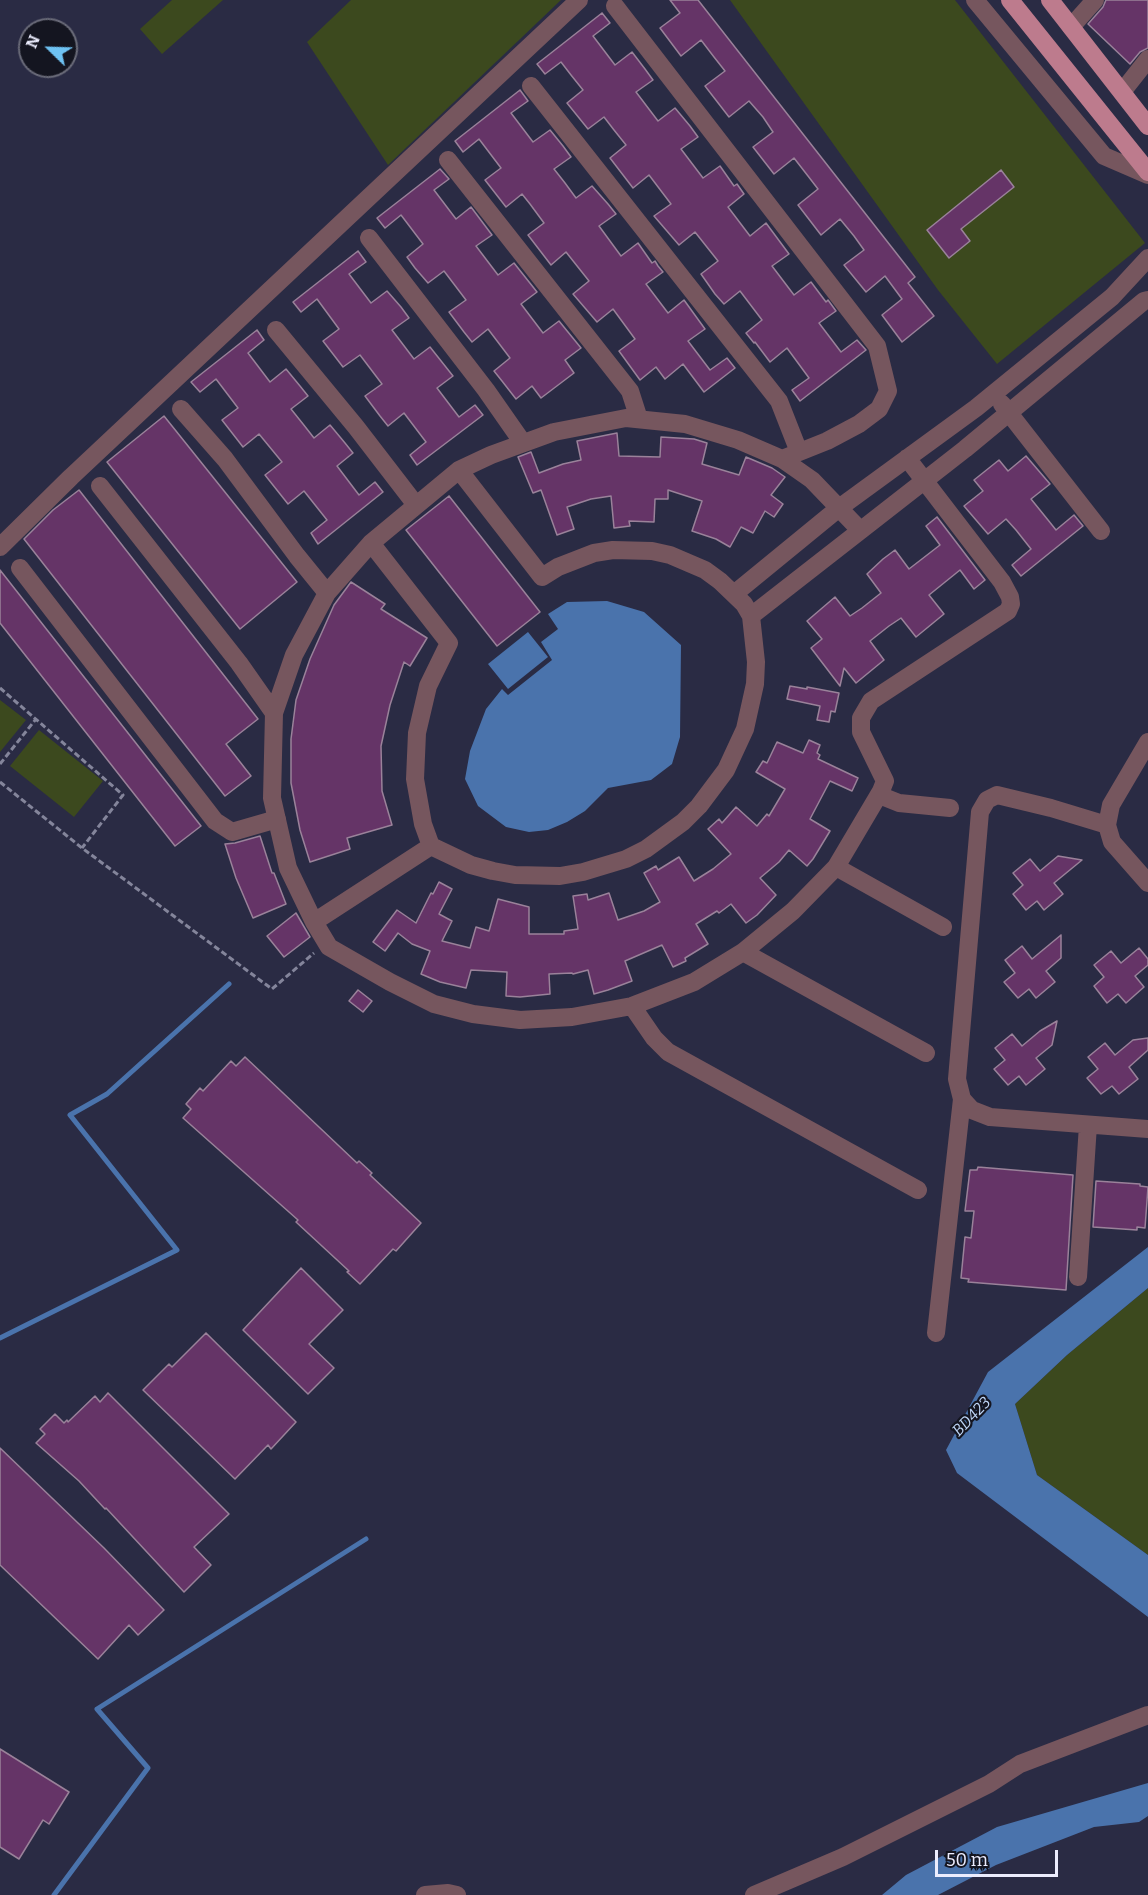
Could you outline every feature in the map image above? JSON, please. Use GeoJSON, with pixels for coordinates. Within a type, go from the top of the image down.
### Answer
{"type":"FeatureCollection","features":[{"type":"Feature","properties":{"kind":"main road"},"geometry":{"type":"LineString","coordinates":[[1010,0],[1148,173]]}},
{"type":"Feature","properties":{"kind":"main road"},"geometry":{"type":"LineString","coordinates":[[1050,0],[1148,126]]}},
{"type":"Feature","properties":{"kind":"street"},"geometry":{"type":"LineString","coordinates":[[0,547],[88,461],[579,0]]}},
{"type":"Feature","properties":{"kind":"street"},"geometry":{"type":"LineString","coordinates":[[975,0],[1104,156],[1148,173]]}},
{"type":"Feature","properties":{"kind":"street"},"geometry":{"type":"LineString","coordinates":[[1071,27],[1095,0]]}},
{"type":"Feature","properties":{"kind":"street"},"geometry":{"type":"LineString","coordinates":[[615,6],[877,346],[888,391],[879,409],[859,424],[827,441],[782,459]]}},
{"type":"Feature","properties":{"kind":"street"},"geometry":{"type":"LineString","coordinates":[[1122,92],[1148,59]]}},
{"type":"Feature","properties":{"kind":"street"},"geometry":{"type":"LineString","coordinates":[[531,86],[779,402],[799,452]]}},
{"type":"Feature","properties":{"kind":"street"},"geometry":{"type":"LineString","coordinates":[[448,160],[630,391],[639,419]]}},
{"type":"Feature","properties":{"kind":"street"},"geometry":{"type":"LineString","coordinates":[[369,238],[486,390],[523,443]]}},
{"type":"Feature","properties":{"kind":"street"},"geometry":{"type":"LineString","coordinates":[[734,594],[839,508],[994,393],[1112,297],[1148,258]]}},
{"type":"Feature","properties":{"kind":"street"},"geometry":{"type":"LineString","coordinates":[[751,616],[1148,300]]}},
{"type":"Feature","properties":{"kind":"street"},"geometry":{"type":"LineString","coordinates":[[276,330],[416,505]]}},
{"type":"Feature","properties":{"kind":"street"},"geometry":{"type":"LineString","coordinates":[[994,393],[1101,531]]}},
{"type":"Feature","properties":{"kind":"street"},"geometry":{"type":"LineString","coordinates":[[181,409],[225,459],[278,532],[327,593]]}},
{"type":"Feature","properties":{"kind":"street"},"geometry":{"type":"LineString","coordinates":[[860,531],[812,480],[782,459],[738,440],[685,424],[626,418],[554,432],[491,454],[459,470],[371,543],[327,593],[294,655],[274,713],[272,798],[288,868],[329,947],[434,1004],[473,1014],[520,1020],[572,1017],[632,1006],[694,982],[743,952],[794,911],[836,867],[885,781],[861,732],[861,718],[871,701],[1008,611],[1011,604],[1002,582],[907,458]]}},
{"type":"Feature","properties":{"kind":"street"},"geometry":{"type":"LineString","coordinates":[[371,543],[449,643],[428,686],[421,709],[416,744],[415,779],[418,802],[431,846],[493,871],[515,875],[549,876],[605,867],[646,849],[665,837],[714,789],[737,750],[751,707],[755,684],[755,639],[751,616],[744,604],[720,581],[688,561],[670,555],[642,550],[613,550],[594,553],[558,567],[542,577],[459,470]]}},
{"type":"Feature","properties":{"kind":"street"},"geometry":{"type":"LineString","coordinates":[[100,486],[239,663],[274,713]]}},
{"type":"Feature","properties":{"kind":"street"},"geometry":{"type":"LineString","coordinates":[[20,568],[215,821],[232,832],[277,819]]}},
{"type":"Feature","properties":{"kind":"street"},"geometry":{"type":"LineString","coordinates":[[1148,742],[1111,805],[1107,825],[1112,842],[1148,883]]}},
{"type":"Feature","properties":{"kind":"street"},"geometry":{"type":"LineString","coordinates":[[879,795],[899,803],[950,808]]}},
{"type":"Feature","properties":{"kind":"street"},"geometry":{"type":"LineString","coordinates":[[936,1333],[962,1099],[957,1079],[980,812],[987,800],[997,795],[1107,825]]}},
{"type":"Feature","properties":{"kind":"street"},"geometry":{"type":"LineString","coordinates":[[314,922],[431,846]]}},
{"type":"Feature","properties":{"kind":"street"},"geometry":{"type":"LineString","coordinates":[[836,867],[943,927]]}},
{"type":"Feature","properties":{"kind":"street"},"geometry":{"type":"LineString","coordinates":[[743,952],[926,1053]]}},
{"type":"Feature","properties":{"kind":"street"},"geometry":{"type":"LineString","coordinates":[[632,1006],[654,1038],[668,1052],[918,1190]]}},
{"type":"Feature","properties":{"kind":"street"},"geometry":{"type":"LineString","coordinates":[[962,1099],[972,1110],[990,1117],[1148,1129]]}},
{"type":"Feature","properties":{"kind":"street"},"geometry":{"type":"LineString","coordinates":[[1078,1277],[1088,1125]]}},
{"type":"Feature","properties":{"kind":"street"},"geometry":{"type":"LineString","coordinates":[[754,1895],[843,1857],[989,1784],[1020,1764],[1148,1714]]}},
{"type":"Feature","properties":{"kind":"street"},"geometry":{"type":"LineString","coordinates":[[425,1895],[448,1893],[457,1895]]}},
{"type":"Feature","properties":{"kind":"path"},"geometry":{"type":"LineString","coordinates":[[0,688],[123,795],[82,848]]}},
{"type":"Feature","properties":{"kind":"path"},"geometry":{"type":"LineString","coordinates":[[0,764],[36,719]]}},
{"type":"Feature","properties":{"kind":"path"},"geometry":{"type":"LineString","coordinates":[[0,782],[82,848],[272,989],[326,942]]}},
{"type":"Feature","properties":{"kind":"green space"},"geometry":{"type":"Polygon","coordinates":[[[172,0],[223,0],[162,54],[140,29],[172,0]]]}},
{"type":"Feature","properties":{"kind":"green space"},"geometry":{"type":"Polygon","coordinates":[[[351,0],[561,0],[388,165],[307,42],[351,0]]]}},
{"type":"Feature","properties":{"kind":"green space"},"geometry":{"type":"Polygon","coordinates":[[[730,0],[955,0],[1145,243],[997,364],[938,290],[730,0]]]}},
{"type":"Feature","properties":{"kind":"green space"},"geometry":{"type":"Polygon","coordinates":[[[0,700],[26,720],[0,752],[0,700]]]}},
{"type":"Feature","properties":{"kind":"green space"},"geometry":{"type":"Polygon","coordinates":[[[39,730],[103,781],[74,817],[10,766],[39,730]]]}},
{"type":"Feature","properties":{"kind":"green space"},"geometry":{"type":"Polygon","coordinates":[[[1148,1288],[1148,1555],[1037,1475],[1015,1404],[1067,1355],[1148,1288]]]}},
{"type":"Feature","properties":{"kind":"water"},"geometry":{"type":"Polygon","coordinates":[[[607,601],[644,612],[681,645],[680,737],[672,764],[651,780],[608,788],[585,811],[548,830],[529,832],[506,827],[478,806],[465,779],[470,751],[486,709],[502,689],[508,695],[552,660],[541,642],[558,629],[548,614],[567,602],[607,601]]]}},
{"type":"Feature","properties":{"kind":"water"},"geometry":{"type":"Polygon","coordinates":[[[528,632],[548,657],[508,689],[488,664],[528,632]]]}},
{"type":"Feature","properties":{"kind":"water","name":"BD423"},"geometry":{"type":"Polygon","coordinates":[[[1148,1247],[1148,1288],[1067,1355],[1015,1404],[1037,1475],[1148,1555],[1148,1617],[957,1473],[946,1450],[988,1372],[1148,1247]]]}},
{"type":"Feature","properties":{"kind":"water"},"geometry":{"type":"Polygon","coordinates":[[[1148,1783],[1148,1816],[1139,1822],[1094,1827],[996,1865],[938,1895],[882,1895],[906,1875],[997,1827],[1148,1783]]]}},
{"type":"Feature","properties":{"kind":"building"},"geometry":{"type":"Polygon","coordinates":[[[670,0],[698,0],[915,277],[908,283],[934,316],[902,342],[882,315],[902,299],[885,276],[866,292],[844,265],[864,250],[840,219],[821,235],[798,205],[818,189],[794,158],[774,174],[753,147],[773,132],[749,101],[729,117],[705,86],[725,71],[701,40],[681,56],[660,28],[680,13],[670,0]]]}},
{"type":"Feature","properties":{"kind":"building"},"geometry":{"type":"Polygon","coordinates":[[[1106,0],[1148,0],[1148,48],[1140,52],[1130,64],[1088,24],[1106,0]]]}},
{"type":"Feature","properties":{"kind":"building"},"geometry":{"type":"Polygon","coordinates":[[[602,13],[610,23],[593,36],[615,65],[632,52],[645,69],[653,80],[636,92],[658,121],[675,108],[690,126],[698,137],[681,149],[703,178],[720,166],[734,186],[737,184],[744,194],[728,207],[750,236],[766,223],[789,254],[772,266],[794,295],[811,282],[836,311],[819,323],[841,352],[857,340],[866,350],[800,401],[792,390],[809,378],[787,348],[770,362],[746,333],[762,320],[740,291],[724,304],[701,274],[718,261],[695,232],[679,245],[654,216],[671,204],[649,175],[633,188],[610,158],[626,145],[604,117],[588,129],[567,103],[583,90],[561,62],[545,74],[537,64],[602,13]]]}},
{"type":"Feature","properties":{"kind":"building"},"geometry":{"type":"Polygon","coordinates":[[[520,90],[528,101],[511,113],[533,142],[550,130],[563,146],[571,157],[554,169],[576,198],[592,186],[616,214],[599,226],[621,256],[638,243],[652,263],[655,261],[663,272],[646,284],[668,313],[684,300],[705,329],[688,341],[710,370],[727,358],[735,368],[704,392],[683,364],[665,379],[656,367],[640,380],[619,351],[635,339],[613,309],[597,322],[573,294],[589,281],[566,252],[551,265],[528,235],[544,223],[530,204],[522,194],[506,207],[485,180],[501,168],[479,139],[463,152],[455,141],[520,90]]]}},
{"type":"Feature","properties":{"kind":"building"},"geometry":{"type":"Polygon","coordinates":[[[440,169],[449,179],[434,190],[456,219],[471,207],[492,235],[476,246],[498,275],[514,263],[537,292],[521,304],[543,333],[559,321],[581,348],[565,360],[574,373],[541,398],[532,386],[516,399],[494,371],[510,358],[488,329],[472,342],[464,332],[449,312],[466,300],[444,271],[428,283],[415,268],[407,257],[423,244],[401,215],[385,228],[377,218],[440,169]]]}},
{"type":"Feature","properties":{"kind":"building"},"geometry":{"type":"Polygon","coordinates":[[[1001,170],[1014,187],[961,229],[970,241],[949,258],[927,230],[1001,170]]]}},
{"type":"Feature","properties":{"kind":"building"},"geometry":{"type":"Polygon","coordinates":[[[358,251],[366,262],[349,274],[371,303],[387,291],[409,318],[392,330],[414,359],[430,347],[453,376],[437,388],[459,417],[475,405],[483,415],[417,465],[410,455],[426,442],[404,413],[388,426],[380,416],[365,396],[382,384],[360,355],[343,367],[323,341],[339,329],[317,299],[301,312],[293,302],[358,251]]]}},
{"type":"Feature","properties":{"kind":"building"},"geometry":{"type":"Polygon","coordinates":[[[257,330],[264,340],[248,353],[270,382],[286,369],[308,396],[291,409],[314,438],[330,425],[353,453],[337,466],[359,495],[375,482],[383,492],[318,544],[311,533],[327,520],[304,491],[288,504],[265,475],[282,462],[259,434],[243,447],[222,420],[238,408],[216,379],[200,392],[191,382],[257,330]]]}},
{"type":"Feature","properties":{"kind":"building"},"geometry":{"type":"Polygon","coordinates":[[[164,416],[297,582],[240,629],[107,462],[164,416]]]}},
{"type":"Feature","properties":{"kind":"building"},"geometry":{"type":"Polygon","coordinates":[[[617,433],[619,456],[660,457],[661,437],[694,439],[707,443],[702,464],[739,475],[746,457],[772,468],[785,477],[771,495],[783,504],[774,517],[765,511],[753,533],[741,527],[730,547],[716,539],[692,531],[702,501],[668,490],[668,499],[655,499],[654,522],[629,521],[630,526],[614,528],[611,496],[591,499],[567,507],[574,529],[557,535],[541,490],[533,493],[518,457],[531,452],[539,473],[581,460],[577,441],[617,433]]]}},
{"type":"Feature","properties":{"kind":"building"},"geometry":{"type":"Polygon","coordinates":[[[1026,456],[1050,484],[1031,499],[1056,530],[1074,515],[1083,526],[1021,576],[1012,565],[1031,549],[1016,530],[1006,519],[988,534],[964,506],[983,491],[974,480],[999,460],[1008,471],[1026,456]]]}},
{"type":"Feature","properties":{"kind":"building"},"geometry":{"type":"Polygon","coordinates":[[[79,490],[258,719],[226,744],[251,776],[225,796],[24,539],[53,510],[79,490]]]}},
{"type":"Feature","properties":{"kind":"building"},"geometry":{"type":"Polygon","coordinates":[[[449,496],[540,612],[497,646],[406,530],[449,496]]]}},
{"type":"Feature","properties":{"kind":"building"},"geometry":{"type":"Polygon","coordinates":[[[937,517],[985,580],[974,589],[960,570],[929,595],[944,614],[916,637],[901,618],[889,626],[870,641],[884,660],[856,683],[844,668],[840,686],[811,648],[822,639],[807,621],[835,597],[850,616],[881,593],[867,574],[895,550],[909,569],[940,545],[926,526],[937,517]]]}},
{"type":"Feature","properties":{"kind":"building"},"geometry":{"type":"Polygon","coordinates":[[[0,570],[201,826],[175,846],[0,623],[0,570]]]}},
{"type":"Feature","properties":{"kind":"building"},"geometry":{"type":"Polygon","coordinates":[[[351,582],[385,604],[381,609],[427,638],[410,666],[404,662],[390,705],[381,746],[382,791],[392,825],[347,838],[350,849],[310,862],[300,830],[291,783],[291,739],[296,700],[310,659],[334,605],[351,582]]]}},
{"type":"Feature","properties":{"kind":"building"},"geometry":{"type":"Polygon","coordinates":[[[790,686],[839,693],[835,712],[831,711],[829,722],[817,720],[820,706],[787,699],[790,686]]]}},
{"type":"Feature","properties":{"kind":"building"},"geometry":{"type":"Polygon","coordinates":[[[809,740],[820,745],[817,753],[820,755],[818,759],[858,778],[852,791],[830,781],[810,819],[830,831],[807,866],[789,850],[760,878],[776,895],[746,923],[731,904],[719,913],[717,911],[696,924],[708,944],[685,958],[686,961],[673,967],[662,945],[625,961],[632,981],[608,990],[594,994],[588,970],[573,974],[549,974],[550,994],[520,997],[506,996],[507,972],[471,970],[466,988],[440,982],[421,974],[430,951],[412,944],[398,933],[385,951],[373,942],[397,910],[416,923],[439,882],[452,889],[439,914],[452,921],[442,941],[470,948],[476,927],[489,931],[498,899],[529,907],[529,934],[564,934],[564,931],[578,929],[573,896],[587,894],[588,900],[609,893],[618,920],[644,911],[660,902],[644,873],[656,866],[658,870],[679,857],[694,881],[713,869],[731,854],[708,829],[719,819],[722,823],[736,807],[757,826],[767,814],[769,816],[785,789],[756,772],[763,761],[767,763],[777,742],[803,753],[809,740]]]}},
{"type":"Feature","properties":{"kind":"building"},"geometry":{"type":"Polygon","coordinates":[[[260,836],[272,873],[274,873],[286,904],[253,918],[225,844],[260,836]]]}},
{"type":"Feature","properties":{"kind":"building"},"geometry":{"type":"Polygon","coordinates":[[[1058,856],[1082,860],[1054,883],[1063,894],[1044,910],[1037,901],[1026,910],[1013,894],[1023,885],[1013,873],[1030,859],[1040,871],[1058,856]]]}},
{"type":"Feature","properties":{"kind":"building"},"geometry":{"type":"Polygon","coordinates":[[[296,913],[310,937],[284,957],[267,936],[296,913]]]}},
{"type":"Feature","properties":{"kind":"building"},"geometry":{"type":"Polygon","coordinates":[[[1061,935],[1061,958],[1046,971],[1055,982],[1036,998],[1029,989],[1018,998],[1004,982],[1015,973],[1005,960],[1022,946],[1032,959],[1061,935]]]}},
{"type":"Feature","properties":{"kind":"building"},"geometry":{"type":"Polygon","coordinates":[[[1139,948],[1148,959],[1148,965],[1135,976],[1144,987],[1126,1003],[1118,994],[1107,1003],[1094,986],[1104,977],[1094,965],[1111,951],[1121,963],[1139,948]]]}},
{"type":"Feature","properties":{"kind":"building"},"geometry":{"type":"Polygon","coordinates":[[[358,990],[372,1001],[363,1012],[349,1001],[358,990]]]}},
{"type":"Feature","properties":{"kind":"building"},"geometry":{"type":"Polygon","coordinates":[[[1057,1021],[1052,1045],[1036,1058],[1045,1069],[1026,1085],[1019,1076],[1008,1085],[994,1069],[1005,1060],[995,1048],[1012,1034],[1022,1046],[1057,1021]]]}},
{"type":"Feature","properties":{"kind":"building"},"geometry":{"type":"Polygon","coordinates":[[[1148,1038],[1148,1050],[1129,1067],[1138,1079],[1119,1094],[1112,1086],[1101,1094],[1087,1078],[1098,1069],[1088,1057],[1105,1043],[1115,1055],[1133,1040],[1148,1038]]]}},
{"type":"Feature","properties":{"kind":"building"},"geometry":{"type":"Polygon","coordinates":[[[245,1057],[357,1163],[359,1161],[372,1173],[370,1175],[421,1223],[396,1251],[393,1249],[360,1284],[296,1222],[298,1220],[183,1118],[191,1109],[186,1104],[200,1088],[203,1091],[231,1061],[236,1066],[245,1057]]]}},
{"type":"Feature","properties":{"kind":"building"},"geometry":{"type":"Polygon","coordinates":[[[978,1167],[1073,1175],[1066,1290],[968,1282],[969,1279],[961,1278],[965,1237],[971,1238],[974,1211],[965,1211],[970,1170],[977,1170],[978,1167]]]}},
{"type":"Feature","properties":{"kind":"building"},"geometry":{"type":"Polygon","coordinates":[[[1096,1181],[1140,1184],[1140,1186],[1148,1187],[1145,1228],[1137,1227],[1137,1230],[1093,1227],[1096,1181]]]}},
{"type":"Feature","properties":{"kind":"building"},"geometry":{"type":"Polygon","coordinates":[[[301,1268],[343,1310],[309,1344],[334,1368],[308,1394],[243,1330],[301,1268]]]}},
{"type":"Feature","properties":{"kind":"building"},"geometry":{"type":"Polygon","coordinates":[[[206,1333],[296,1422],[271,1449],[268,1445],[235,1479],[143,1390],[169,1364],[172,1367],[206,1333]]]}},
{"type":"Feature","properties":{"kind":"building"},"geometry":{"type":"Polygon","coordinates":[[[108,1393],[229,1514],[194,1547],[211,1565],[184,1592],[106,1508],[36,1443],[45,1434],[40,1429],[55,1414],[64,1423],[67,1420],[68,1422],[95,1396],[100,1402],[108,1393]]]}},
{"type":"Feature","properties":{"kind":"building"},"geometry":{"type":"Polygon","coordinates":[[[0,1448],[104,1548],[164,1610],[138,1635],[129,1625],[98,1659],[0,1565],[0,1448]]]}},
{"type":"Feature","properties":{"kind":"building"},"geometry":{"type":"Polygon","coordinates":[[[0,1749],[69,1792],[49,1824],[43,1820],[19,1859],[0,1847],[0,1749]]]}},
{"type":"Feature","properties":{"kind":"waterway"},"geometry":{"type":"LineString","coordinates":[[0,1338],[177,1250],[70,1115],[107,1094],[229,984]]}},
{"type":"Feature","properties":{"kind":"waterway"},"geometry":{"type":"LineString","coordinates":[[54,1895],[148,1768],[97,1709],[366,1539]]}}]}
